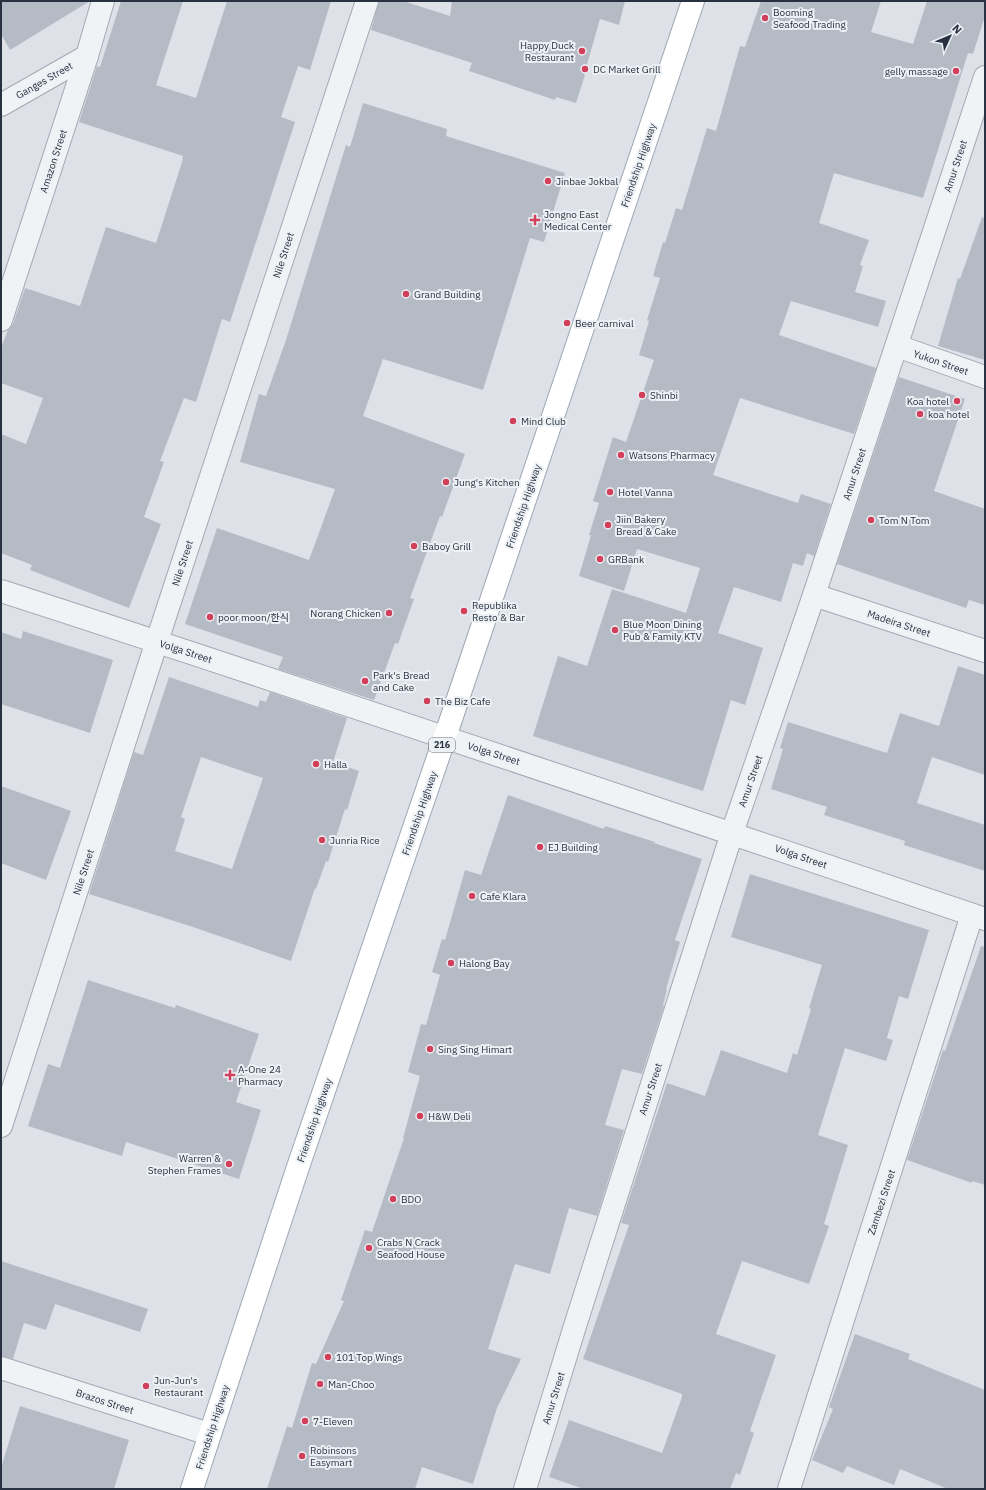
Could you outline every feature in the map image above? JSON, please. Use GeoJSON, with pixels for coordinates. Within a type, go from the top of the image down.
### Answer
{"type":"FeatureCollection","features":[{"type":"Feature","properties":{"kind":"main road","name":"Friendship Highway"},"geometry":{"type":"LineString","coordinates":[[192,1489],[298,1166],[445,737],[693,1]]}},
{"type":"Feature","properties":{"kind":"street","name":"Amazon Street"},"geometry":{"type":"LineString","coordinates":[[1,320],[87,56],[103,1]]}},
{"type":"Feature","properties":{"kind":"street","name":"Nile Street"},"geometry":{"type":"LineString","coordinates":[[1,1126],[157,641],[367,1]]}},
{"type":"Feature","properties":{"kind":"street","name":"Ganges Street"},"geometry":{"type":"LineString","coordinates":[[1,105],[87,56]]}},
{"type":"Feature","properties":{"kind":"street","name":"Amur Street"},"geometry":{"type":"LineString","coordinates":[[525,1489],[575,1326],[732,833],[814,595],[897,346],[979,115],[985,76]]}},
{"type":"Feature","properties":{"kind":"street","name":"Yukon Street"},"geometry":{"type":"LineString","coordinates":[[897,346],[985,378]]}},
{"type":"Feature","properties":{"kind":"street","name":"Volga Street"},"geometry":{"type":"LineString","coordinates":[[1,591],[157,641],[445,737],[978,917]]}},
{"type":"Feature","properties":{"kind":"street","name":"Madeira Street"},"geometry":{"type":"LineString","coordinates":[[814,595],[985,651]]}},
{"type":"Feature","properties":{"kind":"street","name":"Zambezi Street"},"geometry":{"type":"LineString","coordinates":[[789,1489],[978,917]]}},
{"type":"Feature","properties":{"kind":"street","name":"Brazos Street"},"geometry":{"type":"LineString","coordinates":[[1,1368],[209,1434]]}},
{"type":"Feature","properties":{"kind":"building"},"geometry":{"type":"Polygon","coordinates":[[[1,1],[90,1],[10,50],[1,34],[1,1]]]}},
{"type":"Feature","properties":{"kind":"building"},"geometry":{"type":"Polygon","coordinates":[[[121,1],[183,1],[156,85],[196,98],[227,1],[331,1],[310,70],[298,66],[281,117],[295,122],[230,322],[222,319],[196,402],[184,398],[160,461],[164,462],[144,517],[161,524],[129,608],[30,570],[32,565],[1,553],[1,434],[26,444],[43,398],[1,383],[1,348],[8,330],[13,324],[25,288],[80,306],[106,227],[156,243],[183,159],[183,156],[79,122],[97,66],[100,67],[121,1]]]}},
{"type":"Feature","properties":{"kind":"building"},"geometry":{"type":"Polygon","coordinates":[[[379,1],[403,1],[450,16],[452,1],[625,1],[619,25],[600,19],[576,103],[556,97],[555,100],[469,71],[472,63],[371,30],[379,1]]]}},
{"type":"Feature","properties":{"kind":"building"},"geometry":{"type":"Polygon","coordinates":[[[761,1],[881,1],[871,32],[913,44],[927,1],[985,1],[985,16],[973,54],[968,53],[923,198],[834,173],[819,223],[869,240],[860,265],[863,266],[855,292],[886,301],[878,327],[791,301],[779,335],[876,368],[854,434],[740,398],[713,475],[798,503],[801,494],[831,504],[814,556],[807,553],[803,566],[793,563],[781,602],[734,587],[718,633],[763,648],[745,705],[731,700],[703,791],[533,736],[558,656],[587,666],[612,589],[686,613],[700,568],[637,549],[624,591],[579,576],[599,503],[593,501],[613,437],[626,442],[654,360],[639,355],[649,321],[647,320],[660,278],[653,276],[663,242],[665,243],[676,208],[682,210],[707,128],[716,131],[740,46],[745,47],[761,1]]]}},
{"type":"Feature","properties":{"kind":"building"},"geometry":{"type":"Polygon","coordinates":[[[363,103],[447,129],[446,136],[565,173],[544,242],[530,238],[483,390],[383,359],[363,416],[465,454],[442,517],[440,516],[410,598],[414,599],[398,644],[395,643],[374,700],[278,669],[283,657],[185,624],[217,528],[309,560],[335,489],[240,462],[259,394],[266,396],[286,340],[346,145],[350,147],[363,103]]]}},
{"type":"Feature","properties":{"kind":"building"},"geometry":{"type":"Polygon","coordinates":[[[982,217],[985,218],[985,360],[938,346],[958,278],[960,279],[982,217]]]}},
{"type":"Feature","properties":{"kind":"building"},"geometry":{"type":"Polygon","coordinates":[[[899,377],[965,399],[934,491],[985,509],[985,605],[969,600],[966,608],[837,564],[899,377]]]}},
{"type":"Feature","properties":{"kind":"building"},"geometry":{"type":"Polygon","coordinates":[[[23,631],[113,660],[90,733],[1,704],[1,632],[21,639],[23,631]]]}},
{"type":"Feature","properties":{"kind":"building"},"geometry":{"type":"Polygon","coordinates":[[[958,666],[985,675],[985,775],[932,757],[917,803],[985,825],[985,871],[904,845],[905,841],[824,815],[827,807],[771,789],[783,749],[780,748],[788,722],[887,753],[900,713],[939,726],[958,666]]]}},
{"type":"Feature","properties":{"kind":"building"},"geometry":{"type":"Polygon","coordinates":[[[169,677],[258,707],[260,700],[266,702],[270,692],[347,718],[333,762],[359,771],[347,810],[345,809],[328,862],[326,861],[316,889],[315,888],[291,961],[190,926],[89,894],[134,752],[143,755],[169,677]],[[201,757],[181,817],[185,819],[175,851],[232,869],[263,778],[201,757]]]}},
{"type":"Feature","properties":{"kind":"building"},"geometry":{"type":"Polygon","coordinates":[[[1,786],[71,811],[46,880],[1,863],[1,786]]]}},
{"type":"Feature","properties":{"kind":"building"},"geometry":{"type":"Polygon","coordinates":[[[508,795],[604,829],[605,826],[702,859],[675,940],[680,942],[666,989],[664,1006],[642,1074],[622,1069],[605,1125],[624,1130],[597,1216],[569,1208],[550,1274],[515,1264],[488,1349],[521,1359],[497,1408],[473,1484],[422,1467],[415,1489],[267,1489],[287,1426],[292,1428],[312,1363],[316,1364],[344,1301],[341,1300],[365,1230],[372,1232],[404,1138],[420,1076],[408,1072],[421,1024],[426,1025],[440,975],[432,972],[442,939],[445,940],[465,870],[481,875],[508,795]]]}},
{"type":"Feature","properties":{"kind":"building"},"geometry":{"type":"Polygon","coordinates":[[[750,874],[929,930],[908,999],[899,996],[887,1038],[893,1040],[886,1061],[845,1048],[818,1135],[848,1145],[824,1224],[829,1226],[809,1284],[742,1261],[716,1334],[776,1355],[750,1431],[754,1433],[740,1475],[736,1473],[730,1489],[584,1489],[549,1477],[569,1420],[662,1453],[682,1397],[682,1394],[583,1359],[629,1225],[621,1223],[667,1083],[705,1096],[721,1050],[787,1073],[793,1053],[797,1055],[811,1009],[809,1008],[822,965],[731,937],[750,874]]]}},
{"type":"Feature","properties":{"kind":"building"},"geometry":{"type":"Polygon","coordinates":[[[981,946],[985,947],[985,1185],[972,1181],[972,1183],[907,1160],[943,1050],[945,1051],[981,946]]]}},
{"type":"Feature","properties":{"kind":"building"},"geometry":{"type":"Polygon","coordinates":[[[88,980],[175,1008],[176,1005],[259,1034],[236,1102],[261,1110],[239,1179],[126,1142],[122,1156],[28,1126],[48,1064],[60,1068],[88,980]]]}},
{"type":"Feature","properties":{"kind":"building"},"geometry":{"type":"Polygon","coordinates":[[[1,1261],[148,1309],[140,1332],[55,1304],[46,1330],[24,1323],[13,1359],[1,1356],[1,1261]]]}},
{"type":"Feature","properties":{"kind":"building"},"geometry":{"type":"Polygon","coordinates":[[[855,1334],[910,1354],[908,1359],[985,1390],[985,1489],[948,1489],[900,1469],[894,1485],[847,1466],[843,1473],[812,1460],[833,1409],[829,1407],[855,1334]]]}},
{"type":"Feature","properties":{"kind":"building"},"geometry":{"type":"Polygon","coordinates":[[[20,1406],[129,1440],[114,1489],[1,1489],[1,1468],[20,1406]]]}},
{"type":"Feature","properties":{"kind":"place","name":"Booming Seafood Trading"},"geometry":{"type":"Point","coordinates":[765,18]}},
{"type":"Feature","properties":{"kind":"place","name":"Happy Duck Restaurant"},"geometry":{"type":"Point","coordinates":[582,51]}},
{"type":"Feature","properties":{"kind":"place","name":"DC Market Grill"},"geometry":{"type":"Point","coordinates":[585,69]}},
{"type":"Feature","properties":{"kind":"place","name":"gelly massage"},"geometry":{"type":"Point","coordinates":[956,71]}},
{"type":"Feature","properties":{"kind":"place","name":"Jinbae Jokbal"},"geometry":{"type":"Point","coordinates":[548,181]}},
{"type":"Feature","properties":{"kind":"place","name":"Jongno East Medical Center"},"geometry":{"type":"Point","coordinates":[535,220]}},
{"type":"Feature","properties":{"kind":"place","name":"Grand Building"},"geometry":{"type":"Point","coordinates":[406,294]}},
{"type":"Feature","properties":{"kind":"place","name":"Beer carnival"},"geometry":{"type":"Point","coordinates":[567,323]}},
{"type":"Feature","properties":{"kind":"place","name":"Shinbi"},"geometry":{"type":"Point","coordinates":[642,395]}},
{"type":"Feature","properties":{"kind":"place","name":"Koa hotel"},"geometry":{"type":"Point","coordinates":[957,401]}},
{"type":"Feature","properties":{"kind":"place","name":"koa hotel"},"geometry":{"type":"Point","coordinates":[920,414]}},
{"type":"Feature","properties":{"kind":"place","name":"Mind Club"},"geometry":{"type":"Point","coordinates":[513,421]}},
{"type":"Feature","properties":{"kind":"place","name":"Watsons Pharmacy"},"geometry":{"type":"Point","coordinates":[621,455]}},
{"type":"Feature","properties":{"kind":"place","name":"Jung's Kitchen"},"geometry":{"type":"Point","coordinates":[446,482]}},
{"type":"Feature","properties":{"kind":"place","name":"Hotel Vanna"},"geometry":{"type":"Point","coordinates":[610,492]}},
{"type":"Feature","properties":{"kind":"place","name":"Tom N Tom"},"geometry":{"type":"Point","coordinates":[871,520]}},
{"type":"Feature","properties":{"kind":"place","name":"Jiin Bakery Bread & Cake"},"geometry":{"type":"Point","coordinates":[608,525]}},
{"type":"Feature","properties":{"kind":"place","name":"Baboy Grill"},"geometry":{"type":"Point","coordinates":[414,546]}},
{"type":"Feature","properties":{"kind":"place","name":"GRBank"},"geometry":{"type":"Point","coordinates":[600,559]}},
{"type":"Feature","properties":{"kind":"place","name":"Republika Resto & Bar"},"geometry":{"type":"Point","coordinates":[464,611]}},
{"type":"Feature","properties":{"kind":"place","name":"Norang Chicken"},"geometry":{"type":"Point","coordinates":[389,613]}},
{"type":"Feature","properties":{"kind":"place","name":"poor moon/한식"},"geometry":{"type":"Point","coordinates":[210,617]}},
{"type":"Feature","properties":{"kind":"place","name":"Blue Moon Dining Pub & Family KTV"},"geometry":{"type":"Point","coordinates":[615,630]}},
{"type":"Feature","properties":{"kind":"place","name":"Park's Bread and Cake"},"geometry":{"type":"Point","coordinates":[365,681]}},
{"type":"Feature","properties":{"kind":"place","name":"The Biz Cafe"},"geometry":{"type":"Point","coordinates":[427,701]}},
{"type":"Feature","properties":{"kind":"place","name":"Halla"},"geometry":{"type":"Point","coordinates":[316,764]}},
{"type":"Feature","properties":{"kind":"place","name":"Junria Rice"},"geometry":{"type":"Point","coordinates":[322,840]}},
{"type":"Feature","properties":{"kind":"place","name":"EJ Building"},"geometry":{"type":"Point","coordinates":[540,847]}},
{"type":"Feature","properties":{"kind":"place","name":"Cafe Klara"},"geometry":{"type":"Point","coordinates":[472,896]}},
{"type":"Feature","properties":{"kind":"place","name":"Halong Bay"},"geometry":{"type":"Point","coordinates":[451,963]}},
{"type":"Feature","properties":{"kind":"place","name":"Sing Sing Himart"},"geometry":{"type":"Point","coordinates":[430,1049]}},
{"type":"Feature","properties":{"kind":"place","name":"A-One 24 Pharmacy"},"geometry":{"type":"Point","coordinates":[230,1075]}},
{"type":"Feature","properties":{"kind":"place","name":"H&W Deli"},"geometry":{"type":"Point","coordinates":[420,1116]}},
{"type":"Feature","properties":{"kind":"place","name":"Warren & Stephen Frames"},"geometry":{"type":"Point","coordinates":[229,1164]}},
{"type":"Feature","properties":{"kind":"place","name":"BDO"},"geometry":{"type":"Point","coordinates":[393,1199]}},
{"type":"Feature","properties":{"kind":"place","name":"Crabs N Crack Seafood House"},"geometry":{"type":"Point","coordinates":[369,1248]}},
{"type":"Feature","properties":{"kind":"place","name":"101 Top Wings"},"geometry":{"type":"Point","coordinates":[328,1357]}},
{"type":"Feature","properties":{"kind":"place","name":"Man-Choo"},"geometry":{"type":"Point","coordinates":[320,1384]}},
{"type":"Feature","properties":{"kind":"place","name":"Jun-Jun's Restaurant"},"geometry":{"type":"Point","coordinates":[146,1386]}},
{"type":"Feature","properties":{"kind":"place","name":"7-Eleven"},"geometry":{"type":"Point","coordinates":[305,1421]}},
{"type":"Feature","properties":{"kind":"place","name":"Robinsons Easymart"},"geometry":{"type":"Point","coordinates":[302,1456]}}]}
